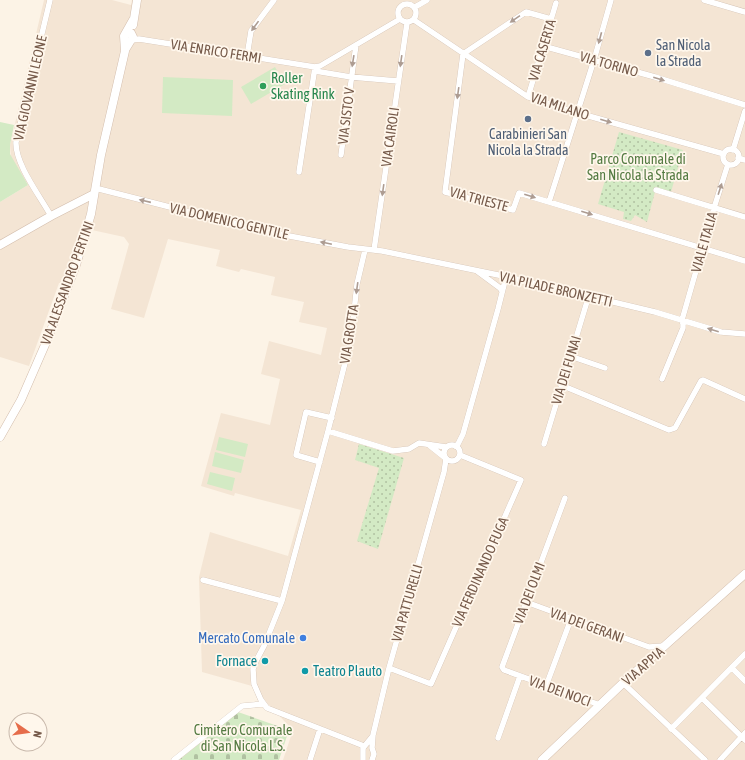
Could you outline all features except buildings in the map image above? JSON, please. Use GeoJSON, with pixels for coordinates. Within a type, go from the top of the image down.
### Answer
{"type":"FeatureCollection","features":[{"type":"Feature","properties":{"kind":"street","name":"VIA GIOVANNI LEONE"},"geometry":{"type":"LineString","coordinates":[[50,0],[16,142],[16,149],[22,166],[51,216]]}},
{"type":"Feature","properties":{"kind":"street","name":"VIA ALESSANDRO PERTINI"},"geometry":{"type":"LineString","coordinates":[[0,437],[21,400],[48,338],[76,265],[91,214],[100,155],[125,51],[131,38],[137,0]]}},
{"type":"Feature","properties":{"kind":"street"},"geometry":{"type":"LineString","coordinates":[[247,56],[251,31],[274,0]]}},
{"type":"Feature","properties":{"kind":"street"},"geometry":{"type":"LineString","coordinates":[[399,0],[404,5]]}},
{"type":"Feature","properties":{"kind":"street"},"geometry":{"type":"LineString","coordinates":[[415,7],[427,0]]}},
{"type":"Feature","properties":{"kind":"street"},"geometry":{"type":"LineString","coordinates":[[550,202],[611,0]]}},
{"type":"Feature","properties":{"kind":"street"},"geometry":{"type":"LineString","coordinates":[[704,0],[745,12]]}},
{"type":"Feature","properties":{"kind":"street","name":"VIA CASERTA"},"geometry":{"type":"LineString","coordinates":[[528,97],[556,3]]}},
{"type":"Feature","properties":{"kind":"street"},"geometry":{"type":"LineString","coordinates":[[410,4],[415,7],[417,14],[414,20],[407,23],[400,19],[398,15],[399,9],[404,5],[410,4]]}},
{"type":"Feature","properties":{"kind":"street"},"geometry":{"type":"LineString","coordinates":[[463,54],[526,12],[551,20]]}},
{"type":"Feature","properties":{"kind":"street"},"geometry":{"type":"LineString","coordinates":[[299,172],[315,69],[400,19]]}},
{"type":"Feature","properties":{"kind":"street","name":"VIA MILANO"},"geometry":{"type":"LineString","coordinates":[[414,20],[528,97],[578,113],[724,154]]}},
{"type":"Feature","properties":{"kind":"street","name":"VIA CAIROLI"},"geometry":{"type":"LineString","coordinates":[[374,250],[407,23]]}},
{"type":"Feature","properties":{"kind":"street","name":"VIA ENRICO FERMI"},"geometry":{"type":"LineString","coordinates":[[131,38],[247,56],[351,77],[398,81]]}},
{"type":"Feature","properties":{"kind":"street","name":"VIA SISTO V"},"geometry":{"type":"LineString","coordinates":[[341,155],[356,45]]}},
{"type":"Feature","properties":{"kind":"street","name":"VIA TORINO"},"geometry":{"type":"LineString","coordinates":[[543,46],[745,105]]}},
{"type":"Feature","properties":{"kind":"street","name":"VIA TRIESTE"},"geometry":{"type":"LineString","coordinates":[[463,54],[445,192],[513,210],[519,193],[745,261]]}},
{"type":"Feature","properties":{"kind":"street"},"geometry":{"type":"LineString","coordinates":[[734,150],[745,111]]}},
{"type":"Feature","properties":{"kind":"street"},"geometry":{"type":"LineString","coordinates":[[726,150],[734,150],[738,153],[738,158],[735,164],[728,164],[723,159],[724,154],[726,150]]}},
{"type":"Feature","properties":{"kind":"street"},"geometry":{"type":"LineString","coordinates":[[738,158],[745,160]]}},
{"type":"Feature","properties":{"kind":"street","name":"VIALE ITALIA"},"geometry":{"type":"LineString","coordinates":[[662,379],[683,328],[682,320],[728,164]]}},
{"type":"Feature","properties":{"kind":"street"},"geometry":{"type":"LineString","coordinates":[[656,190],[745,217]]}},
{"type":"Feature","properties":{"kind":"street"},"geometry":{"type":"LineString","coordinates":[[0,245],[95,191]]}},
{"type":"Feature","properties":{"kind":"street","name":"VIA DOMENICO GENTILE"},"geometry":{"type":"LineString","coordinates":[[95,191],[268,232],[365,250]]}},
{"type":"Feature","properties":{"kind":"street","name":"VIA PILADE BRONZETTI"},"geometry":{"type":"LineString","coordinates":[[365,250],[374,250],[475,270],[589,295],[655,312],[721,332],[745,334]]}},
{"type":"Feature","properties":{"kind":"street","name":"VIA GROTTA"},"geometry":{"type":"LineString","coordinates":[[263,704],[254,684],[253,669],[282,601],[332,418],[351,339],[357,284],[365,250]]}},
{"type":"Feature","properties":{"kind":"street"},"geometry":{"type":"LineString","coordinates":[[475,270],[502,291]]}},
{"type":"Feature","properties":{"kind":"street"},"geometry":{"type":"LineString","coordinates":[[328,431],[393,451],[409,449],[420,443],[446,447],[450,445],[455,446],[458,444],[463,434],[506,277]]}},
{"type":"Feature","properties":{"kind":"street","name":"VIA DEI FUNAI"},"geometry":{"type":"LineString","coordinates":[[544,444],[589,295]]}},
{"type":"Feature","properties":{"kind":"street"},"geometry":{"type":"LineString","coordinates":[[570,356],[605,368]]}},
{"type":"Feature","properties":{"kind":"street"},"geometry":{"type":"LineString","coordinates":[[561,385],[669,430],[675,428],[701,381],[703,380],[745,399]]}},
{"type":"Feature","properties":{"kind":"street"},"geometry":{"type":"LineString","coordinates":[[320,462],[296,455],[306,412],[332,418]]}},
{"type":"Feature","properties":{"kind":"street"},"geometry":{"type":"LineString","coordinates":[[427,444],[447,459],[455,461],[460,454],[463,434]]}},
{"type":"Feature","properties":{"kind":"street","name":"VIA FERDINANDO FUGA"},"geometry":{"type":"LineString","coordinates":[[389,668],[431,684],[521,480],[460,454],[455,446]]}},
{"type":"Feature","properties":{"kind":"street"},"geometry":{"type":"LineString","coordinates":[[446,447],[444,452],[447,459]]}},
{"type":"Feature","properties":{"kind":"street","name":"VIA PATTURELLI"},"geometry":{"type":"LineString","coordinates":[[374,759],[374,751],[372,748],[373,735],[389,668],[447,459]]}},
{"type":"Feature","properties":{"kind":"street","name":"VIA DEI OLMI"},"geometry":{"type":"LineString","coordinates":[[520,676],[504,670],[502,667],[565,498]]}},
{"type":"Feature","properties":{"kind":"street","name":"VIA APPIA"},"geometry":{"type":"LineString","coordinates":[[542,760],[623,682],[666,646],[745,574]]}},
{"type":"Feature","properties":{"kind":"street"},"geometry":{"type":"LineString","coordinates":[[203,580],[282,601]]}},
{"type":"Feature","properties":{"kind":"street","name":"VIA DEI GERANI"},"geometry":{"type":"LineString","coordinates":[[526,602],[649,647],[666,646]]}},
{"type":"Feature","properties":{"kind":"street"},"geometry":{"type":"LineString","coordinates":[[546,686],[571,619]]}},
{"type":"Feature","properties":{"kind":"street"},"geometry":{"type":"LineString","coordinates":[[647,662],[650,654],[649,647]]}},
{"type":"Feature","properties":{"kind":"street"},"geometry":{"type":"LineString","coordinates":[[671,729],[745,654]]}},
{"type":"Feature","properties":{"kind":"street"},"geometry":{"type":"LineString","coordinates":[[732,668],[745,681]]}},
{"type":"Feature","properties":{"kind":"street"},"geometry":{"type":"LineString","coordinates":[[498,738],[520,676]]}},
{"type":"Feature","properties":{"kind":"street","name":"VIA DEI NOCI"},"geometry":{"type":"LineString","coordinates":[[520,676],[600,705]]}},
{"type":"Feature","properties":{"kind":"street"},"geometry":{"type":"LineString","coordinates":[[623,682],[705,760]]}},
{"type":"Feature","properties":{"kind":"street"},"geometry":{"type":"LineString","coordinates":[[702,698],[744,737],[720,760]]}},
{"type":"Feature","properties":{"kind":"street"},"geometry":{"type":"LineString","coordinates":[[174,760],[242,706],[263,704],[272,710],[364,747],[369,745],[372,748]]}},
{"type":"Feature","properties":{"kind":"street"},"geometry":{"type":"LineString","coordinates":[[310,760],[320,729]]}},
{"type":"Feature","properties":{"kind":"street","name":"VIA PATTURELLI"},"geometry":{"type":"LineString","coordinates":[[364,747],[373,735]]}},
{"type":"Feature","properties":{"kind":"street"},"geometry":{"type":"LineString","coordinates":[[364,747],[364,759]]}},
{"type":"Feature","properties":{"kind":"shaded area","name":"San Nicola la Strada"},"geometry":{"type":"Polygon","coordinates":[[[44,0],[112,0],[131,5],[132,0],[745,0],[745,760],[283,760],[293,730],[258,694],[256,695],[252,686],[202,672],[199,577],[210,532],[288,556],[301,510],[235,493],[234,496],[201,486],[221,413],[270,425],[280,379],[261,374],[269,341],[321,355],[327,328],[299,322],[304,302],[271,295],[275,277],[241,269],[239,272],[216,266],[220,250],[168,239],[144,318],[111,309],[129,244],[124,237],[92,230],[73,283],[59,283],[29,366],[0,357],[0,202],[28,185],[11,158],[10,145],[44,0]]]}},
{"type":"Feature","properties":{"kind":"green space","name":"Roller Skating Rink"},"geometry":{"type":"Polygon","coordinates":[[[275,67],[285,84],[251,104],[241,87],[275,67]]]}},
{"type":"Feature","properties":{"kind":"green space"},"geometry":{"type":"Polygon","coordinates":[[[163,77],[233,80],[232,116],[162,113],[163,77]]]}},
{"type":"Feature","properties":{"kind":"green space"},"geometry":{"type":"Polygon","coordinates":[[[0,122],[14,125],[10,145],[10,154],[28,185],[0,202],[0,122]]]}},
{"type":"Feature","properties":{"kind":"green space","name":"Parco Comunale di San Nicola la Strada"},"geometry":{"type":"Polygon","coordinates":[[[619,132],[683,150],[671,192],[656,188],[647,222],[635,215],[631,221],[623,219],[624,212],[598,204],[619,132]]]}},
{"type":"Feature","properties":{"kind":"green space"},"geometry":{"type":"Polygon","coordinates":[[[219,437],[248,444],[245,457],[216,450],[219,437]]]}},
{"type":"Feature","properties":{"kind":"green space"},"geometry":{"type":"Polygon","coordinates":[[[359,444],[404,458],[378,549],[357,541],[379,468],[355,460],[359,444]]]}},
{"type":"Feature","properties":{"kind":"green space"},"geometry":{"type":"Polygon","coordinates":[[[215,452],[244,460],[241,473],[212,466],[215,452]]]}},
{"type":"Feature","properties":{"kind":"green space"},"geometry":{"type":"Polygon","coordinates":[[[210,472],[235,478],[232,491],[207,484],[210,472]]]}},
{"type":"Feature","properties":{"kind":"green space","name":"Cimitero Comunale di San Nicola L.S."},"geometry":{"type":"Polygon","coordinates":[[[238,712],[289,730],[279,760],[179,760],[238,712]]]}},
{"type":"Feature","properties":{"kind":"place","name":"San Nicola la Strada"},"geometry":{"type":"Point","coordinates":[648,53]}},
{"type":"Feature","properties":{"kind":"place","name":"Roller Skating Rink"},"geometry":{"type":"Point","coordinates":[263,86]}},
{"type":"Feature","properties":{"kind":"place","name":"Carabinieri San Nicola la Strada"},"geometry":{"type":"Point","coordinates":[528,119]}},
{"type":"Feature","properties":{"kind":"place","name":"Mercato Comunale"},"geometry":{"type":"Point","coordinates":[303,638]}},
{"type":"Feature","properties":{"kind":"place","name":"Fornace"},"geometry":{"type":"Point","coordinates":[265,661]}},
{"type":"Feature","properties":{"kind":"place","name":"Teatro Plauto"},"geometry":{"type":"Point","coordinates":[305,671]}}]}
